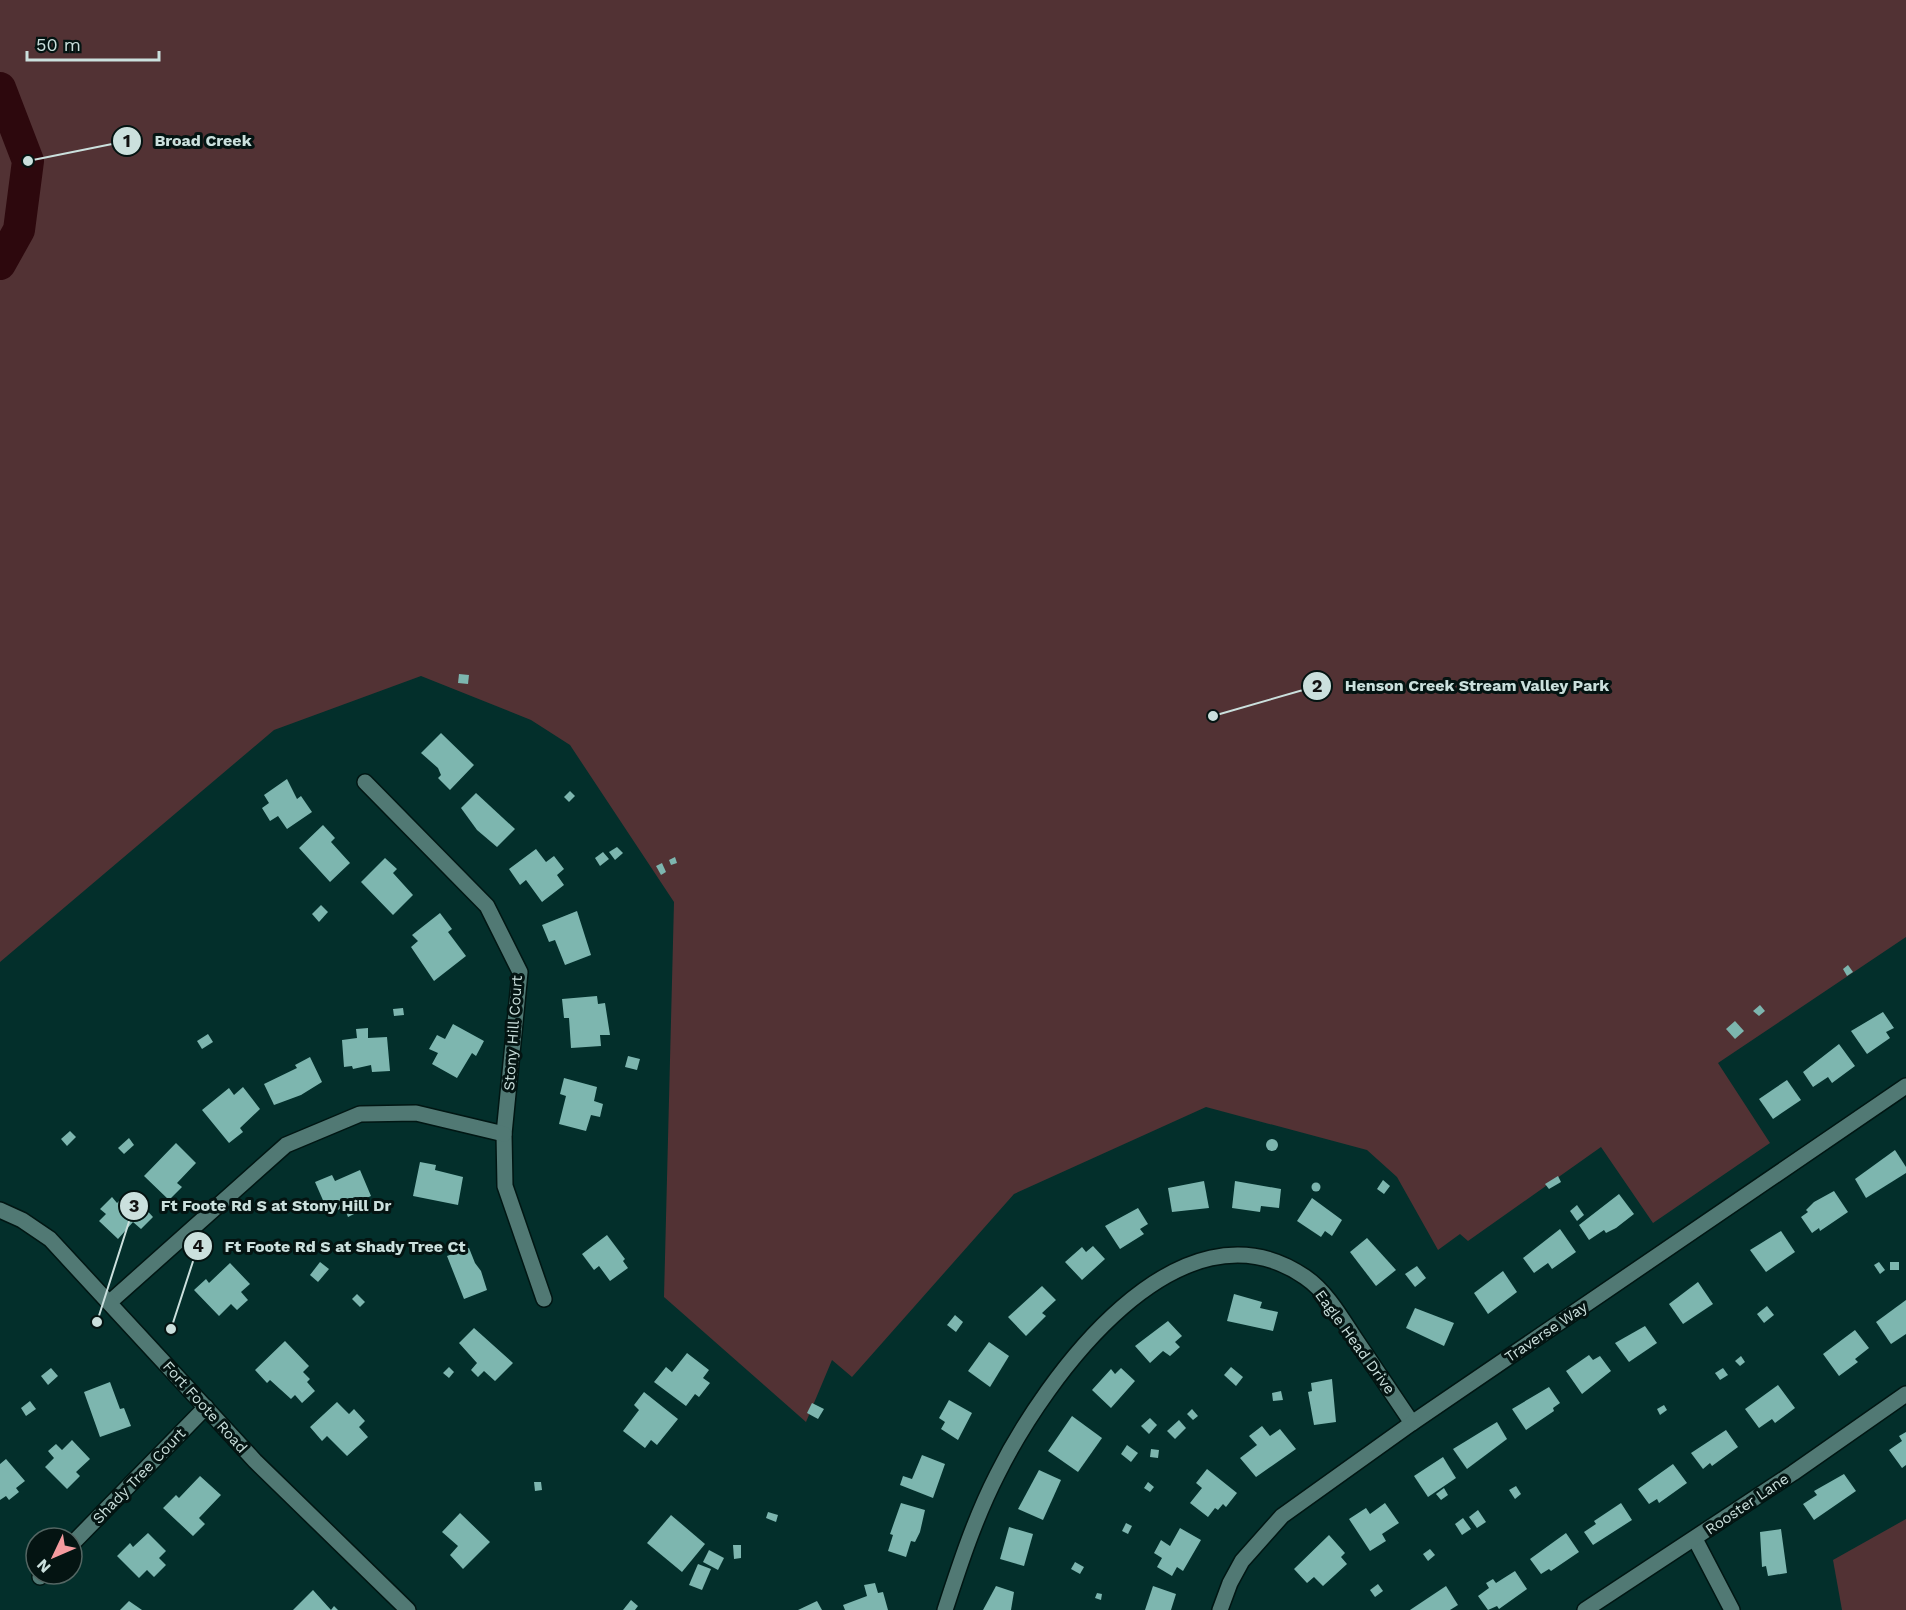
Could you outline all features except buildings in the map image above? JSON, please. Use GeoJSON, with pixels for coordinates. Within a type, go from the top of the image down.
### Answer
{"type":"FeatureCollection","features":[{"type":"Feature","properties":{"kind":"street","name":"Stony Hill Court"},"geometry":{"type":"LineString","coordinates":[[365,782],[487,906],[520,972],[504,1134],[505,1186],[544,1299]]}},
{"type":"Feature","properties":{"kind":"street","name":"Traverse Way"},"geometry":{"type":"LineString","coordinates":[[1220,1610],[1230,1583],[1242,1561],[1282,1516],[1412,1423],[1906,1086]]}},
{"type":"Feature","properties":{"kind":"street"},"geometry":{"type":"LineString","coordinates":[[111,1302],[286,1145],[360,1114],[416,1113],[504,1134]]}},
{"type":"Feature","properties":{"kind":"street","name":"Fort Foote Road"},"geometry":{"type":"LineString","coordinates":[[0,1210],[22,1220],[50,1239],[111,1302],[255,1461],[408,1610]]}},
{"type":"Feature","properties":{"kind":"street","name":"Eagle Head Drive"},"geometry":{"type":"LineString","coordinates":[[945,1610],[980,1509],[1016,1439],[1053,1383],[1081,1349],[1153,1282],[1196,1261],[1224,1256],[1258,1257],[1276,1262],[1305,1277],[1319,1289],[1340,1316],[1412,1423]]}},
{"type":"Feature","properties":{"kind":"street","name":"Rooster Lane"},"geometry":{"type":"LineString","coordinates":[[1585,1610],[1695,1539],[1906,1394]]}},
{"type":"Feature","properties":{"kind":"street","name":"Shady Tree Court"},"geometry":{"type":"LineString","coordinates":[[84,1532],[206,1407]]}},
{"type":"Feature","properties":{"kind":"street"},"geometry":{"type":"LineString","coordinates":[[1695,1539],[1732,1610]]}},
{"type":"Feature","properties":{"kind":"shaded area"},"geometry":{"type":"Polygon","coordinates":[[[0,0],[1906,0],[1906,937],[1718,1063],[1770,1143],[1653,1223],[1601,1147],[1468,1241],[1460,1234],[1438,1250],[1397,1177],[1367,1150],[1206,1107],[1014,1194],[852,1377],[832,1360],[806,1422],[664,1297],[674,902],[570,745],[531,720],[421,676],[274,730],[0,962],[0,0]]]}},
{"type":"Feature","properties":{"kind":"shaded area"},"geometry":{"type":"Polygon","coordinates":[[[1906,1519],[1906,1610],[1842,1610],[1833,1560],[1906,1519]]]}},
{"type":"Feature","properties":{"kind":"waterway"},"geometry":{"type":"LineString","coordinates":[[0,88],[28,161],[19,230],[0,264]]}},
{"type":"Feature","properties":{"kind":"place","name":"Broad Creek"},"geometry":{"type":"Point","coordinates":[28,161]}},
{"type":"Feature","properties":{"kind":"place","name":"Henson Creek Stream Valley Park"},"geometry":{"type":"Point","coordinates":[1213,716]}},
{"type":"Feature","properties":{"kind":"place","name":"Ft Foote Rd S at Stony Hill Dr"},"geometry":{"type":"Point","coordinates":[97,1322]}},
{"type":"Feature","properties":{"kind":"place","name":"Ft Foote Rd S at Shady Tree Ct"},"geometry":{"type":"Point","coordinates":[171,1329]}}]}
